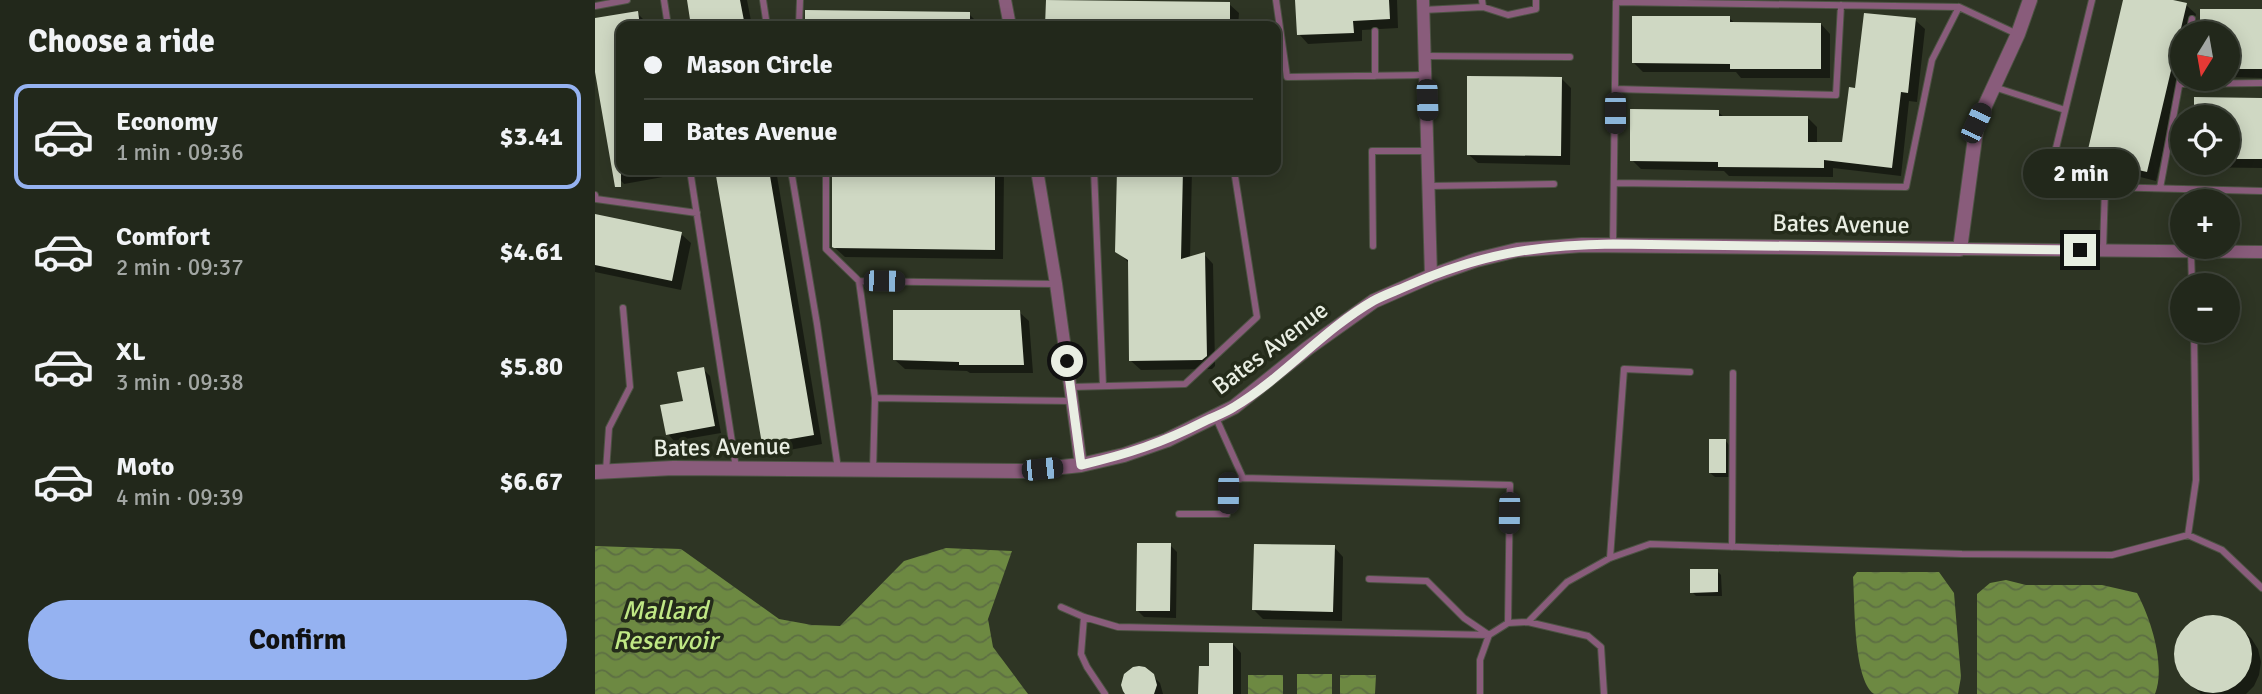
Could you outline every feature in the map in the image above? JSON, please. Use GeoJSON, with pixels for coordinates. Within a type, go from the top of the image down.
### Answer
{"type":"FeatureCollection","features":[{"type":"Feature","properties":{"kind":"street"},"geometry":{"type":"LineString","coordinates":[[1005,0],[1009,21]]}},
{"type":"Feature","properties":{"kind":"street"},"geometry":{"type":"LineString","coordinates":[[1960,248],[1976,123],[2018,34],[2030,0]]}},
{"type":"Feature","properties":{"kind":"street"},"geometry":{"type":"LineString","coordinates":[[1423,5],[1431,276]]}},
{"type":"Feature","properties":{"kind":"street"},"geometry":{"type":"LineString","coordinates":[[1038,175],[1081,465]]}},
{"type":"Feature","properties":{"kind":"street","name":"Bates Avenue"},"geometry":{"type":"LineString","coordinates":[[600,473],[673,468],[1023,471],[1081,465],[1124,455],[1167,440],[1234,407],[1374,301],[1431,276],[1476,260],[1517,250],[1613,244],[2170,251]]}},
{"type":"Feature","properties":{"kind":"street","name":"Bates Avenue"},"geometry":{"type":"LineString","coordinates":[[2240,252],[2262,252]]}},
{"type":"Feature","properties":{"kind":"lane"},"geometry":{"type":"LineString","coordinates":[[595,6],[627,0]]}},
{"type":"Feature","properties":{"kind":"lane"},"geometry":{"type":"LineString","coordinates":[[664,0],[667,21]]}},
{"type":"Feature","properties":{"kind":"lane"},"geometry":{"type":"LineString","coordinates":[[763,0],[766,21]]}},
{"type":"Feature","properties":{"kind":"lane"},"geometry":{"type":"LineString","coordinates":[[799,21],[800,0]]}},
{"type":"Feature","properties":{"kind":"lane"},"geometry":{"type":"LineString","coordinates":[[1276,0],[1279,21]]}},
{"type":"Feature","properties":{"kind":"lane"},"geometry":{"type":"LineString","coordinates":[[1423,5],[1482,4],[1508,15],[1536,9],[1536,0]]}},
{"type":"Feature","properties":{"kind":"lane"},"geometry":{"type":"LineString","coordinates":[[2092,0],[2047,185],[2262,191]]}},
{"type":"Feature","properties":{"kind":"lane"},"geometry":{"type":"LineString","coordinates":[[1613,244],[1616,2],[1959,7],[2018,34]]}},
{"type":"Feature","properties":{"kind":"lane"},"geometry":{"type":"LineString","coordinates":[[1615,89],[1836,95],[1841,5]]}},
{"type":"Feature","properties":{"kind":"lane"},"geometry":{"type":"LineString","coordinates":[[1615,183],[1906,187],[1932,60],[1959,7]]}},
{"type":"Feature","properties":{"kind":"lane"},"geometry":{"type":"LineString","coordinates":[[1375,31],[1375,76]]}},
{"type":"Feature","properties":{"kind":"lane"},"geometry":{"type":"LineString","coordinates":[[1281,35],[1287,77],[1426,75]]}},
{"type":"Feature","properties":{"kind":"lane"},"geometry":{"type":"LineString","coordinates":[[1425,56],[1570,57]]}},
{"type":"Feature","properties":{"kind":"lane"},"geometry":{"type":"LineString","coordinates":[[2240,83],[2262,83]]}},
{"type":"Feature","properties":{"kind":"lane"},"geometry":{"type":"LineString","coordinates":[[1993,87],[2066,110]]}},
{"type":"Feature","properties":{"kind":"lane"},"geometry":{"type":"LineString","coordinates":[[2160,188],[2179,91]]}},
{"type":"Feature","properties":{"kind":"lane"},"geometry":{"type":"LineString","coordinates":[[1374,246],[1372,151],[1428,151]]}},
{"type":"Feature","properties":{"kind":"lane"},"geometry":{"type":"LineString","coordinates":[[691,175],[736,468]]}},
{"type":"Feature","properties":{"kind":"lane"},"geometry":{"type":"LineString","coordinates":[[792,175],[838,469]]}},
{"type":"Feature","properties":{"kind":"lane"},"geometry":{"type":"LineString","coordinates":[[826,175],[826,249],[859,281],[875,398],[873,470]]}},
{"type":"Feature","properties":{"kind":"lane"},"geometry":{"type":"LineString","coordinates":[[1094,175],[1103,386]]}},
{"type":"Feature","properties":{"kind":"lane"},"geometry":{"type":"LineString","coordinates":[[1071,387],[1185,384],[1257,317],[1235,175]]}},
{"type":"Feature","properties":{"kind":"lane"},"geometry":{"type":"LineString","coordinates":[[1429,186],[1554,184]]}},
{"type":"Feature","properties":{"kind":"lane"},"geometry":{"type":"LineString","coordinates":[[2103,250],[2105,187]]}},
{"type":"Feature","properties":{"kind":"lane"},"geometry":{"type":"LineString","coordinates":[[595,195],[596,199],[697,213]]}},
{"type":"Feature","properties":{"kind":"lane"},"geometry":{"type":"LineString","coordinates":[[859,281],[1056,284]]}},
{"type":"Feature","properties":{"kind":"lane"},"geometry":{"type":"LineString","coordinates":[[600,473],[609,428],[630,387],[623,308]]}},
{"type":"Feature","properties":{"kind":"lane"},"geometry":{"type":"LineString","coordinates":[[2188,534],[2196,480],[2194,343]]}},
{"type":"Feature","properties":{"kind":"lane"},"geometry":{"type":"LineString","coordinates":[[1610,558],[1624,369],[1690,372]]}},
{"type":"Feature","properties":{"kind":"lane"},"geometry":{"type":"LineString","coordinates":[[1732,547],[1733,373]]}},
{"type":"Feature","properties":{"kind":"lane"},"geometry":{"type":"LineString","coordinates":[[875,398],[1072,401]]}},
{"type":"Feature","properties":{"kind":"lane"},"geometry":{"type":"LineString","coordinates":[[1215,416],[1243,478]]}},
{"type":"Feature","properties":{"kind":"lane"},"geometry":{"type":"LineString","coordinates":[[1179,514],[1227,514],[1228,483],[1243,478],[1510,485],[1508,623]]}},
{"type":"Feature","properties":{"kind":"lane"},"geometry":{"type":"LineString","coordinates":[[1528,622],[1567,582],[1610,558],[1650,544],[1962,554],[2112,555],[2188,534],[2223,550],[2262,588]]}},
{"type":"Feature","properties":{"kind":"lane"},"geometry":{"type":"LineString","coordinates":[[1369,579],[1427,581],[1464,618],[1489,635]]}},
{"type":"Feature","properties":{"kind":"lane"},"geometry":{"type":"LineString","coordinates":[[1061,607],[1118,627],[1489,635],[1508,623],[1528,622],[1588,636],[1601,647],[1604,694]]}},
{"type":"Feature","properties":{"kind":"lane"},"geometry":{"type":"LineString","coordinates":[[1084,617],[1081,654],[1105,694]]}},
{"type":"Feature","properties":{"kind":"lane"},"geometry":{"type":"LineString","coordinates":[[1480,694],[1481,660],[1489,635]]}},
{"type":"Feature","properties":{"kind":"water","name":"Mallard Reservoir"},"geometry":{"type":"Polygon","coordinates":[[[595,546],[681,549],[779,619],[812,625],[840,626],[904,561],[946,548],[1012,551],[988,619],[993,647],[1028,694],[595,694],[595,546]]]}},
{"type":"Feature","properties":{"kind":"water"},"geometry":{"type":"Polygon","coordinates":[[[1857,572],[1939,572],[1954,593],[1961,677],[1958,694],[1874,694],[1867,686],[1856,640],[1853,577],[1857,572]]]}},
{"type":"Feature","properties":{"kind":"water"},"geometry":{"type":"Polygon","coordinates":[[[2006,580],[2026,585],[2102,585],[2137,593],[2147,616],[2158,657],[2158,683],[2155,694],[1977,694],[1977,594],[1990,583],[2006,580]]]}},
{"type":"Feature","properties":{"kind":"water"},"geometry":{"type":"Polygon","coordinates":[[[1297,674],[1332,674],[1332,694],[1297,694],[1297,674]]]}},
{"type":"Feature","properties":{"kind":"water"},"geometry":{"type":"Polygon","coordinates":[[[1248,675],[1283,675],[1283,694],[1248,694],[1248,675]]]}},
{"type":"Feature","properties":{"kind":"water"},"geometry":{"type":"Polygon","coordinates":[[[1340,675],[1376,675],[1375,694],[1340,694],[1340,675]]]}},
{"type":"Feature","properties":{"kind":"building"},"geometry":{"type":"Polygon","coordinates":[[[687,0],[740,0],[744,21],[690,21],[687,0]]]}},
{"type":"Feature","properties":{"kind":"building"},"geometry":{"type":"Polygon","coordinates":[[[1046,0],[1230,2],[1230,21],[1045,21],[1046,0]]]}},
{"type":"Feature","properties":{"kind":"building"},"geometry":{"type":"Polygon","coordinates":[[[1295,0],[1389,0],[1390,19],[1353,21],[1354,33],[1297,35],[1295,0]]]}},
{"type":"Feature","properties":{"kind":"building"},"geometry":{"type":"Polygon","coordinates":[[[2123,0],[2173,0],[2187,3],[2183,21],[2170,21],[2170,75],[2147,172],[2086,158],[2123,0]]]}},
{"type":"Feature","properties":{"kind":"building"},"geometry":{"type":"Polygon","coordinates":[[[2200,9],[2262,9],[2262,69],[2240,69],[2240,21],[2200,21],[2200,9]]]}},
{"type":"Feature","properties":{"kind":"building"},"geometry":{"type":"Polygon","coordinates":[[[805,10],[970,12],[970,21],[805,21],[805,10]]]}},
{"type":"Feature","properties":{"kind":"building"},"geometry":{"type":"Polygon","coordinates":[[[638,11],[639,21],[616,21],[616,175],[621,175],[621,187],[615,187],[595,72],[595,18],[638,11]]]}},
{"type":"Feature","properties":{"kind":"building"},"geometry":{"type":"Polygon","coordinates":[[[1864,13],[1916,18],[1908,93],[1901,92],[1892,168],[1824,160],[1824,168],[1718,167],[1718,162],[1630,161],[1630,109],[1719,110],[1719,116],[1808,116],[1808,142],[1842,142],[1849,87],[1855,88],[1864,13]]]}},
{"type":"Feature","properties":{"kind":"building"},"geometry":{"type":"Polygon","coordinates":[[[1632,16],[1730,16],[1730,22],[1821,23],[1821,69],[1730,69],[1730,64],[1632,63],[1632,16]]]}},
{"type":"Feature","properties":{"kind":"building"},"geometry":{"type":"Polygon","coordinates":[[[1467,76],[1562,77],[1561,156],[1467,155],[1467,76]]]}},
{"type":"Feature","properties":{"kind":"building"},"geometry":{"type":"Polygon","coordinates":[[[2194,97],[2262,98],[2262,159],[2240,159],[2240,105],[2194,105],[2194,97]]]}},
{"type":"Feature","properties":{"kind":"building"},"geometry":{"type":"Polygon","coordinates":[[[716,175],[770,175],[814,435],[762,444],[716,175]]]}},
{"type":"Feature","properties":{"kind":"building"},"geometry":{"type":"Polygon","coordinates":[[[832,175],[995,175],[995,250],[832,247],[832,175]]]}},
{"type":"Feature","properties":{"kind":"building"},"geometry":{"type":"Polygon","coordinates":[[[1117,175],[1183,175],[1181,259],[1205,252],[1207,356],[1202,360],[1129,361],[1128,260],[1115,252],[1117,175]]]}},
{"type":"Feature","properties":{"kind":"building"},"geometry":{"type":"Polygon","coordinates":[[[595,214],[682,232],[672,281],[595,265],[595,214]]]}},
{"type":"Feature","properties":{"kind":"building"},"geometry":{"type":"Polygon","coordinates":[[[893,310],[1020,310],[1024,365],[959,365],[959,362],[893,360],[893,310]]]}},
{"type":"Feature","properties":{"kind":"building"},"geometry":{"type":"Polygon","coordinates":[[[704,367],[715,426],[666,435],[660,405],[683,401],[677,372],[704,367]]]}},
{"type":"Feature","properties":{"kind":"building"},"geometry":{"type":"Polygon","coordinates":[[[1709,439],[1726,439],[1726,473],[1709,473],[1709,439]]]}},
{"type":"Feature","properties":{"kind":"building"},"geometry":{"type":"Polygon","coordinates":[[[1137,543],[1171,543],[1170,611],[1136,611],[1137,543]]]}},
{"type":"Feature","properties":{"kind":"building"},"geometry":{"type":"Polygon","coordinates":[[[1254,544],[1335,545],[1333,612],[1252,610],[1254,544]]]}},
{"type":"Feature","properties":{"kind":"building"},"geometry":{"type":"Polygon","coordinates":[[[1690,569],[1718,569],[1718,592],[1690,593],[1690,569]]]}},
{"type":"Feature","properties":{"kind":"building"},"geometry":{"type":"Polygon","coordinates":[[[2213,615],[2228,618],[2241,626],[2249,639],[2252,654],[2249,669],[2241,682],[2228,690],[2213,693],[2198,690],[2185,682],[2177,669],[2174,654],[2177,639],[2185,626],[2198,618],[2213,615]]]}},
{"type":"Feature","properties":{"kind":"building"},"geometry":{"type":"Polygon","coordinates":[[[1209,643],[1233,643],[1233,694],[1198,694],[1199,666],[1209,666],[1209,643]]]}},
{"type":"Feature","properties":{"kind":"building"},"geometry":{"type":"Polygon","coordinates":[[[1139,666],[1154,674],[1157,685],[1154,694],[1125,694],[1123,691],[1121,685],[1124,674],[1139,666]]]}},
{"type":"Feature","properties":{"kind":"route"},"geometry":{"type":"LineString","coordinates":[[1067,361],[1081,465],[1124,455],[1167,440],[1234,407],[1341,323],[1374,301],[1431,276],[1476,260],[1517,250],[1582,244],[2080,250]]}}]}
